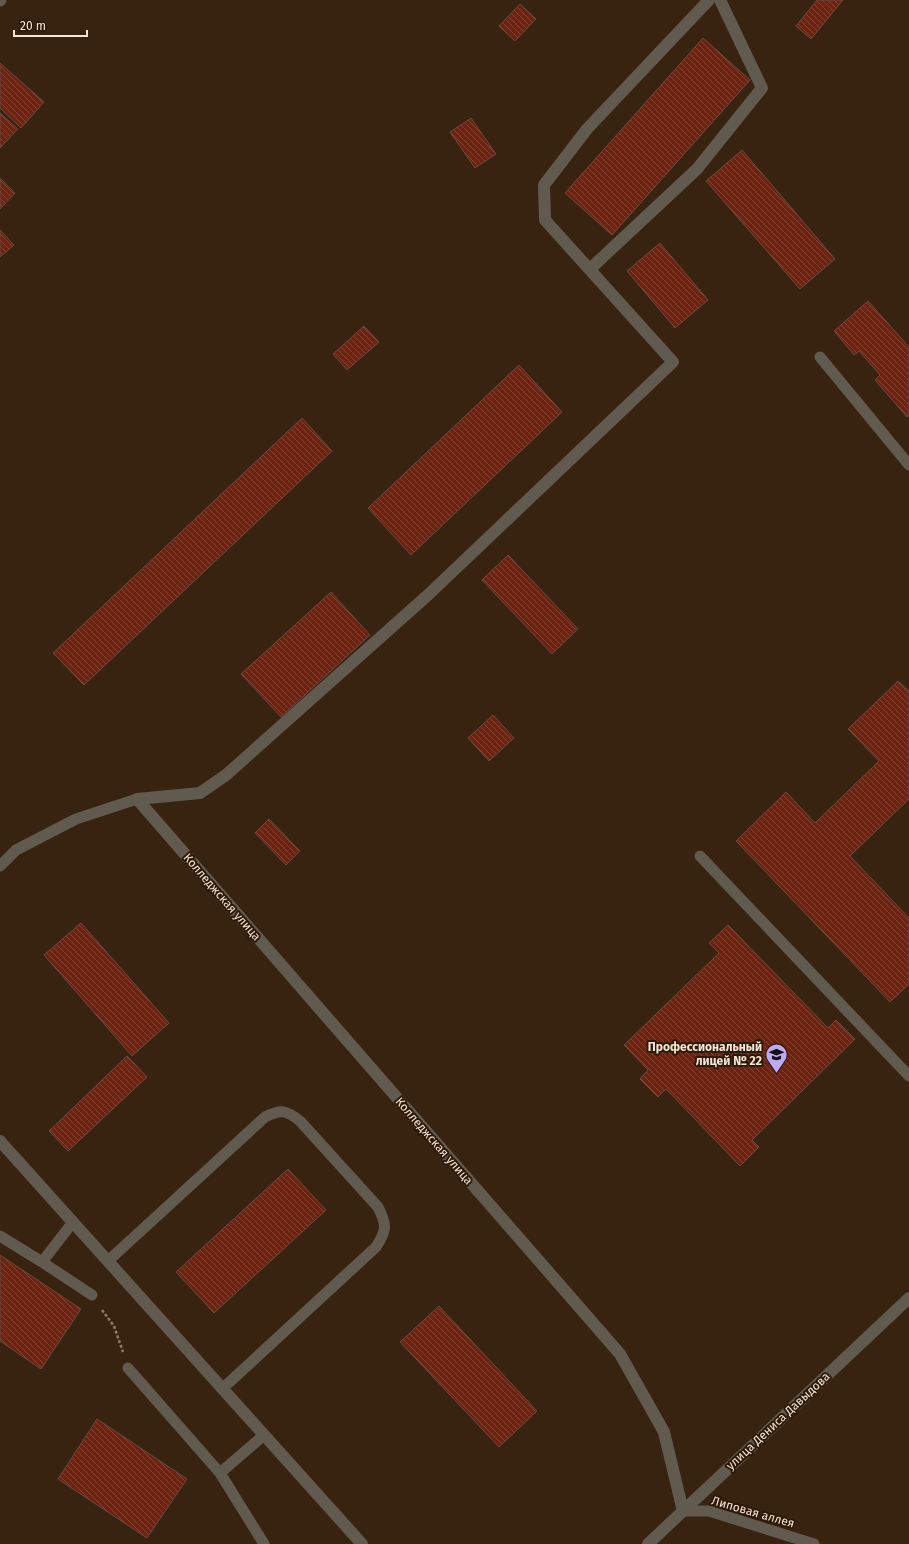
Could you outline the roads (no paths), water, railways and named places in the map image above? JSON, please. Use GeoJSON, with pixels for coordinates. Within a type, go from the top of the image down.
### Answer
{"type":"FeatureCollection","features":[{"type":"Feature","properties":{"kind":"street"},"geometry":{"type":"LineString","coordinates":[[137,799],[200,793],[226,775],[429,594],[673,362],[545,220],[544,185],[587,130],[709,0]]}},
{"type":"Feature","properties":{"kind":"street"},"geometry":{"type":"LineString","coordinates":[[590,269],[697,169],[762,88],[720,0]]}},
{"type":"Feature","properties":{"kind":"street","name":"Колледжская улица"},"geometry":{"type":"LineString","coordinates":[[137,799],[620,1354],[664,1432],[683,1511]]}},
{"type":"Feature","properties":{"kind":"street"},"geometry":{"type":"LineString","coordinates":[[0,1141],[362,1544]]}},
{"type":"Feature","properties":{"kind":"street","name":"улица Дениса Давыдова"},"geometry":{"type":"LineString","coordinates":[[648,1544],[909,1298]]}},
{"type":"Feature","properties":{"kind":"lane"},"geometry":{"type":"LineString","coordinates":[[820,357],[909,465]]}},
{"type":"Feature","properties":{"kind":"lane"},"geometry":{"type":"LineString","coordinates":[[0,866],[16,850],[76,819],[137,799]]}},
{"type":"Feature","properties":{"kind":"lane"},"geometry":{"type":"LineString","coordinates":[[700,856],[909,1076]]}},
{"type":"Feature","properties":{"kind":"lane"},"geometry":{"type":"LineString","coordinates":[[108,1262],[265,1117],[276,1112],[290,1113],[300,1122],[378,1207],[384,1219],[384,1235],[376,1247],[222,1389]]}},
{"type":"Feature","properties":{"kind":"lane"},"geometry":{"type":"LineString","coordinates":[[42,1262],[73,1222]]}},
{"type":"Feature","properties":{"kind":"lane"},"geometry":{"type":"LineString","coordinates":[[0,1236],[92,1295]]}},
{"type":"Feature","properties":{"kind":"lane"},"geometry":{"type":"LineString","coordinates":[[128,1368],[220,1473],[264,1544]]}},
{"type":"Feature","properties":{"kind":"lane"},"geometry":{"type":"LineString","coordinates":[[220,1473],[264,1435]]}},
{"type":"Feature","properties":{"kind":"lane","name":"Липовая аллея"},"geometry":{"type":"LineString","coordinates":[[683,1511],[709,1511],[814,1544]]}},
{"type":"Feature","properties":{"kind":"place","name":"Профессиональный лицей № 22"},"geometry":{"type":"Point","coordinates":[777,1074]}}]}
